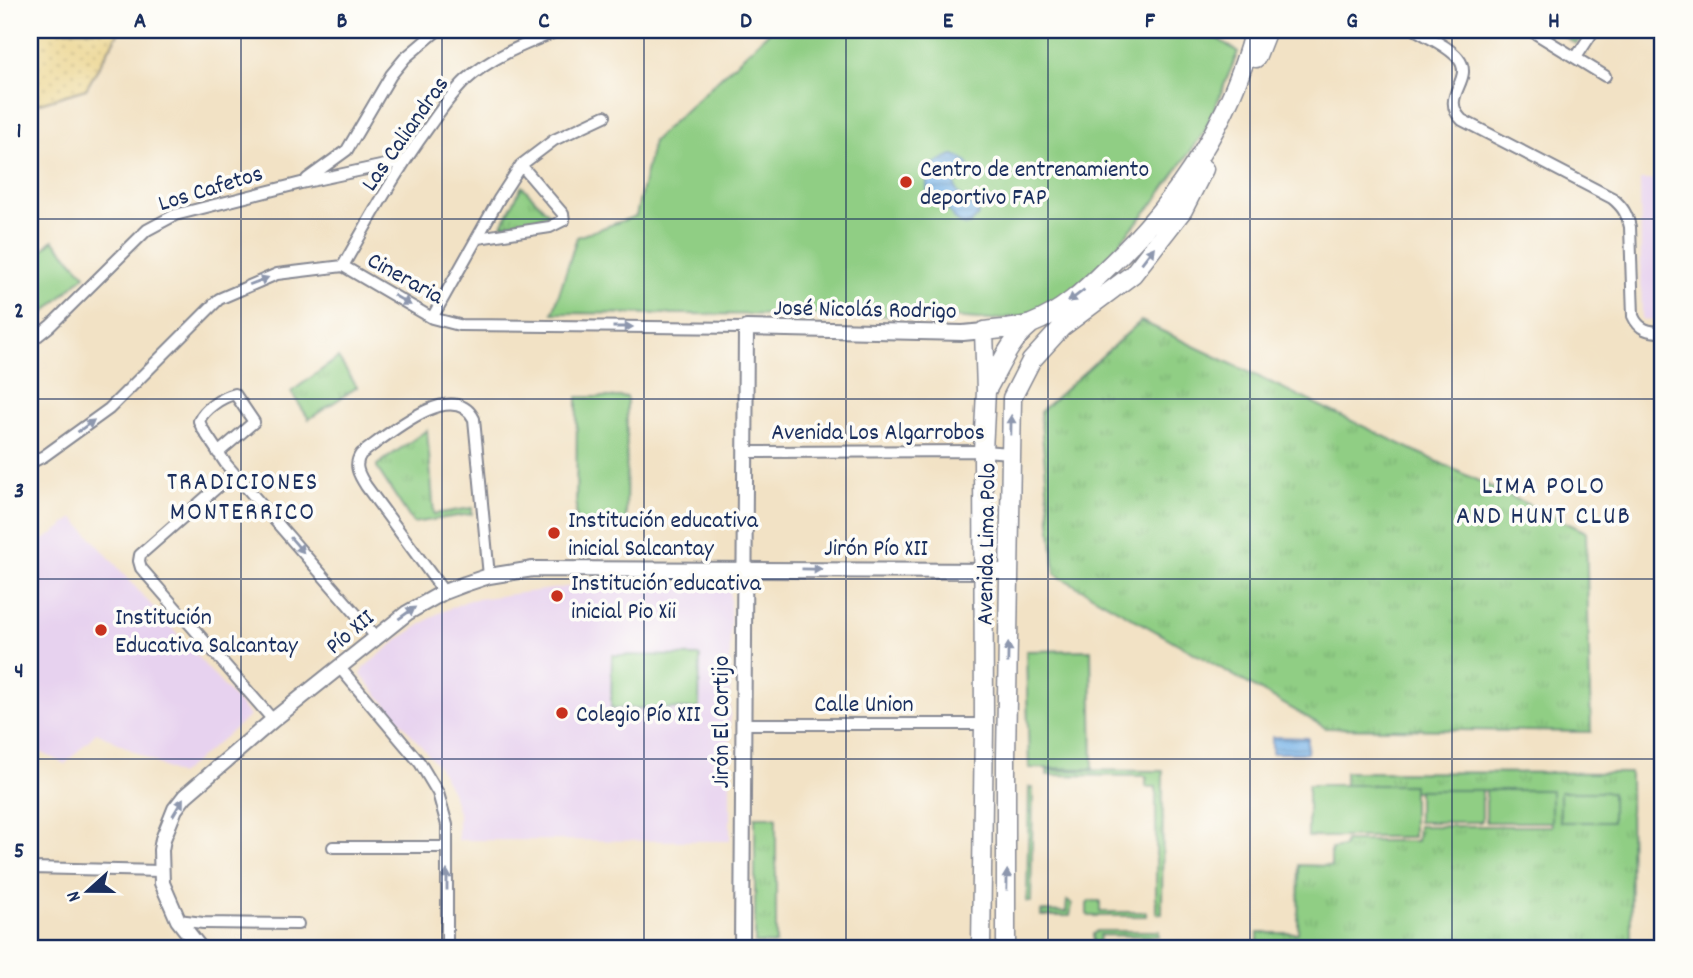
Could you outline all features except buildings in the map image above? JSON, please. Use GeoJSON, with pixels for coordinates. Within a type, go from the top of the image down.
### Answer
{"type":"FeatureCollection","features":[{"type":"Feature","properties":{"kind":"main road"},"geometry":{"type":"LineString","coordinates":[[984,331],[1031,324],[1059,309],[1091,285],[1141,234],[1188,176],[1209,140],[1238,81],[1254,30]]}},
{"type":"Feature","properties":{"kind":"main road","name":"Avenida Lima Polo"},"geometry":{"type":"LineString","coordinates":[[1006,948],[1012,398],[1031,361],[1062,327],[1133,274],[1183,210],[1246,85],[1267,30]]}},
{"type":"Feature","properties":{"kind":"main road","name":"Avenida Lima Polo"},"geometry":{"type":"LineString","coordinates":[[986,391],[1003,356],[1031,324]]}},
{"type":"Feature","properties":{"kind":"main road","name":"Avenida Lima Polo"},"geometry":{"type":"LineString","coordinates":[[981,948],[983,452],[986,391],[984,331]]}},
{"type":"Feature","properties":{"kind":"main road"},"geometry":{"type":"LineString","coordinates":[[982,796],[1007,795]]}},
{"type":"Feature","properties":{"kind":"street"},"geometry":{"type":"LineString","coordinates":[[301,183],[348,150],[391,75],[405,58],[438,30]]}},
{"type":"Feature","properties":{"kind":"street","name":"Las Caliandras"},"geometry":{"type":"LineString","coordinates":[[342,266],[404,161],[445,103],[467,79],[493,60],[560,30]]}},
{"type":"Feature","properties":{"kind":"street"},"geometry":{"type":"LineString","coordinates":[[1416,30],[1459,59],[1463,76],[1453,98],[1456,114],[1462,120],[1621,205],[1628,214],[1630,227],[1632,308],[1636,322],[1643,329],[1663,332]]}},
{"type":"Feature","properties":{"kind":"street"},"geometry":{"type":"LineString","coordinates":[[1530,30],[1605,76]]}},
{"type":"Feature","properties":{"kind":"street"},"geometry":{"type":"LineString","coordinates":[[1577,57],[1594,30]]}},
{"type":"Feature","properties":{"kind":"street"},"geometry":{"type":"LineString","coordinates":[[432,318],[521,165],[554,141],[605,116]]}},
{"type":"Feature","properties":{"kind":"street","name":"Los Cafetos"},"geometry":{"type":"LineString","coordinates":[[30,342],[50,326],[147,230],[184,212],[404,161]]}},
{"type":"Feature","properties":{"kind":"street"},"geometry":{"type":"LineString","coordinates":[[478,238],[550,227],[564,220],[563,214],[521,165]]}},
{"type":"Feature","properties":{"kind":"street","name":"Cineraria"},"geometry":{"type":"LineString","coordinates":[[30,463],[44,456],[109,409],[219,299],[277,274],[342,266],[432,318],[458,325],[746,328]]}},
{"type":"Feature","properties":{"kind":"street","name":"José Nicolás Rodrigo"},"geometry":{"type":"LineString","coordinates":[[746,328],[964,333],[984,331]]}},
{"type":"Feature","properties":{"kind":"street","name":"Jirón El Cortijo"},"geometry":{"type":"LineString","coordinates":[[742,948],[746,328]]}},
{"type":"Feature","properties":{"kind":"street"},"geometry":{"type":"LineString","coordinates":[[218,453],[254,422],[235,394],[229,395],[202,413],[199,421],[218,453],[236,476],[376,637]]}},
{"type":"Feature","properties":{"kind":"street"},"geometry":{"type":"LineString","coordinates":[[443,592],[366,486],[356,468],[356,460],[361,454],[430,408],[463,406],[474,419],[489,576]]}},
{"type":"Feature","properties":{"kind":"street","name":"Avenida Los Algarrobos"},"geometry":{"type":"LineString","coordinates":[[746,452],[1011,453]]}},
{"type":"Feature","properties":{"kind":"street"},"geometry":{"type":"LineString","coordinates":[[236,476],[229,477],[140,555],[139,561],[141,568],[273,720]]}},
{"type":"Feature","properties":{"kind":"street","name":"Pío XII"},"geometry":{"type":"LineString","coordinates":[[200,948],[168,902],[161,871],[163,839],[174,809],[196,784],[407,613],[443,592],[489,576],[533,569],[743,569]]}},
{"type":"Feature","properties":{"kind":"street","name":"Jirón Pío XII"},"geometry":{"type":"LineString","coordinates":[[743,569],[1009,571]]}},
{"type":"Feature","properties":{"kind":"street"},"geometry":{"type":"LineString","coordinates":[[340,668],[420,763],[438,793],[446,816],[447,948]]}},
{"type":"Feature","properties":{"kind":"street","name":"Calle Union"},"geometry":{"type":"LineString","coordinates":[[744,724],[984,724]]}},
{"type":"Feature","properties":{"kind":"street"},"geometry":{"type":"LineString","coordinates":[[333,848],[447,847]]}},
{"type":"Feature","properties":{"kind":"street"},"geometry":{"type":"LineString","coordinates":[[30,868],[161,871]]}},
{"type":"Feature","properties":{"kind":"street"},"geometry":{"type":"LineString","coordinates":[[178,920],[203,923],[298,924]]}},
{"type":"Feature","properties":{"kind":"shaded area"},"geometry":{"type":"Polygon","coordinates":[[[1640,180],[1663,180],[1663,319],[1642,320],[1640,180]]]}},
{"type":"Feature","properties":{"kind":"shaded area","name":"Institución Educativa Salcantay"},"geometry":{"type":"Polygon","coordinates":[[[74,518],[250,716],[179,775],[97,732],[65,764],[30,747],[30,544],[47,538],[74,518]]]}},
{"type":"Feature","properties":{"kind":"shaded area","name":"Colegio Pío XII"},"geometry":{"type":"Polygon","coordinates":[[[581,585],[730,586],[730,841],[458,840],[458,813],[452,792],[438,766],[361,675],[363,668],[402,637],[437,614],[469,600],[581,585]]]}},
{"type":"Feature","properties":{"kind":"green space","name":"Centro de entrenamiento deportivo FAP"},"geometry":{"type":"Polygon","coordinates":[[[771,30],[1204,30],[1238,52],[1205,131],[1099,273],[1077,292],[1031,315],[989,320],[942,316],[553,313],[577,237],[636,216],[653,141],[771,30]]]}},
{"type":"Feature","properties":{"kind":"green space"},"geometry":{"type":"Polygon","coordinates":[[[1555,30],[1585,30],[1576,44],[1555,30]]]}},
{"type":"Feature","properties":{"kind":"green space"},"geometry":{"type":"Polygon","coordinates":[[[522,186],[550,215],[502,225],[522,186]]]}},
{"type":"Feature","properties":{"kind":"green space"},"geometry":{"type":"Polygon","coordinates":[[[53,240],[85,275],[30,326],[30,262],[53,240]]]}},
{"type":"Feature","properties":{"kind":"green space"},"geometry":{"type":"Polygon","coordinates":[[[1141,321],[1586,532],[1591,732],[1326,728],[1055,574],[1040,412],[1141,321]]]}},
{"type":"Feature","properties":{"kind":"green space"},"geometry":{"type":"Polygon","coordinates":[[[338,358],[357,387],[309,419],[291,392],[338,358]]]}},
{"type":"Feature","properties":{"kind":"green space"},"geometry":{"type":"Polygon","coordinates":[[[577,397],[627,397],[626,525],[576,524],[577,397]]]}},
{"type":"Feature","properties":{"kind":"green space"},"geometry":{"type":"Polygon","coordinates":[[[427,430],[434,514],[472,508],[472,514],[413,523],[377,468],[377,465],[427,430]]]}},
{"type":"Feature","properties":{"kind":"green space"},"geometry":{"type":"Polygon","coordinates":[[[1091,650],[1093,769],[1029,768],[1026,651],[1091,650]]]}},
{"type":"Feature","properties":{"kind":"green space"},"geometry":{"type":"Polygon","coordinates":[[[612,655],[700,656],[699,709],[611,708],[612,655]]]}},
{"type":"Feature","properties":{"kind":"green space"},"geometry":{"type":"Polygon","coordinates":[[[1660,767],[1663,767],[1663,779],[1660,779],[1660,767]]]}},
{"type":"Feature","properties":{"kind":"green space"},"geometry":{"type":"Polygon","coordinates":[[[1047,770],[1163,771],[1162,914],[1156,913],[1156,787],[1146,787],[1146,776],[1047,775],[1047,770]]]}},
{"type":"Feature","properties":{"kind":"green space"},"geometry":{"type":"Polygon","coordinates":[[[1345,772],[1630,773],[1631,948],[1258,948],[1258,933],[1298,933],[1299,865],[1331,866],[1331,849],[1344,847],[1345,841],[1417,841],[1418,826],[1551,826],[1550,790],[1413,791],[1413,785],[1345,785],[1345,772]]]}},
{"type":"Feature","properties":{"kind":"green space"},"geometry":{"type":"Polygon","coordinates":[[[1663,779],[1663,834],[1660,807],[1663,779]]]}},
{"type":"Feature","properties":{"kind":"green space"},"geometry":{"type":"Polygon","coordinates":[[[1308,785],[1413,785],[1413,837],[1308,837],[1308,785]]]}},
{"type":"Feature","properties":{"kind":"green space"},"geometry":{"type":"Polygon","coordinates":[[[1029,787],[1033,787],[1031,902],[1027,902],[1029,787]]]}},
{"type":"Feature","properties":{"kind":"green space"},"geometry":{"type":"Polygon","coordinates":[[[1418,790],[1482,790],[1482,822],[1418,822],[1418,790]]]}},
{"type":"Feature","properties":{"kind":"green space"},"geometry":{"type":"Polygon","coordinates":[[[1486,790],[1551,790],[1551,822],[1486,822],[1486,790]]]}},
{"type":"Feature","properties":{"kind":"green space"},"geometry":{"type":"Polygon","coordinates":[[[1560,792],[1612,792],[1612,822],[1560,822],[1560,792]]]}},
{"type":"Feature","properties":{"kind":"green space"},"geometry":{"type":"Polygon","coordinates":[[[755,817],[776,817],[776,944],[755,943],[755,817]]]}},
{"type":"Feature","properties":{"kind":"green space"},"geometry":{"type":"Polygon","coordinates":[[[1663,834],[1663,851],[1660,850],[1660,835],[1663,834]]]}},
{"type":"Feature","properties":{"kind":"green space"},"geometry":{"type":"Polygon","coordinates":[[[1660,870],[1663,870],[1663,905],[1660,870]]]}},
{"type":"Feature","properties":{"kind":"green space"},"geometry":{"type":"Polygon","coordinates":[[[1067,901],[1072,904],[1070,916],[1041,916],[1041,911],[1066,912],[1067,901]]]}},
{"type":"Feature","properties":{"kind":"green space"},"geometry":{"type":"Polygon","coordinates":[[[1090,901],[1100,901],[1100,912],[1146,912],[1146,916],[1089,916],[1087,904],[1090,901]]]}},
{"type":"Feature","properties":{"kind":"green space"},"geometry":{"type":"Polygon","coordinates":[[[1663,905],[1663,918],[1660,918],[1660,906],[1663,905]]]}},
{"type":"Feature","properties":{"kind":"green space"},"geometry":{"type":"Polygon","coordinates":[[[1097,931],[1159,931],[1159,936],[1100,935],[1099,943],[1093,943],[1093,934],[1097,931]]]}},
{"type":"Feature","properties":{"kind":"sand"},"geometry":{"type":"Polygon","coordinates":[[[30,30],[120,30],[86,89],[30,106],[30,30]]]}},
{"type":"Feature","properties":{"kind":"water"},"geometry":{"type":"Polygon","coordinates":[[[953,155],[964,160],[970,170],[967,175],[955,180],[958,194],[977,209],[978,216],[969,225],[957,221],[947,208],[928,195],[927,179],[930,169],[953,155]]]}},
{"type":"Feature","properties":{"kind":"water"},"geometry":{"type":"Polygon","coordinates":[[[1272,737],[1308,738],[1307,753],[1272,753],[1272,737]]]}},
{"type":"Feature","properties":{"kind":"place","name":"Centro de entrenamiento deportivo FAP"},"geometry":{"type":"Point","coordinates":[906,182]}},
{"type":"Feature","properties":{"kind":"place","name":"Institución educativa inicial Salcantay"},"geometry":{"type":"Point","coordinates":[554,533]}},
{"type":"Feature","properties":{"kind":"place","name":"Institución educativa inicial Pio Xii"},"geometry":{"type":"Point","coordinates":[557,596]}},
{"type":"Feature","properties":{"kind":"place","name":"Institución Educativa Salcantay"},"geometry":{"type":"Point","coordinates":[101,630]}},
{"type":"Feature","properties":{"kind":"place","name":"Colegio Pío XII"},"geometry":{"type":"Point","coordinates":[562,713]}},
{"type":"Feature","properties":{"kind":"district","name":"TRADICIONES MONTERRICO"},"geometry":{"type":"Point","coordinates":[243,495]}},
{"type":"Feature","properties":{"kind":"district","name":"LIMA POLO AND HUNT CLUB"},"geometry":{"type":"Point","coordinates":[1544,499]}}]}
